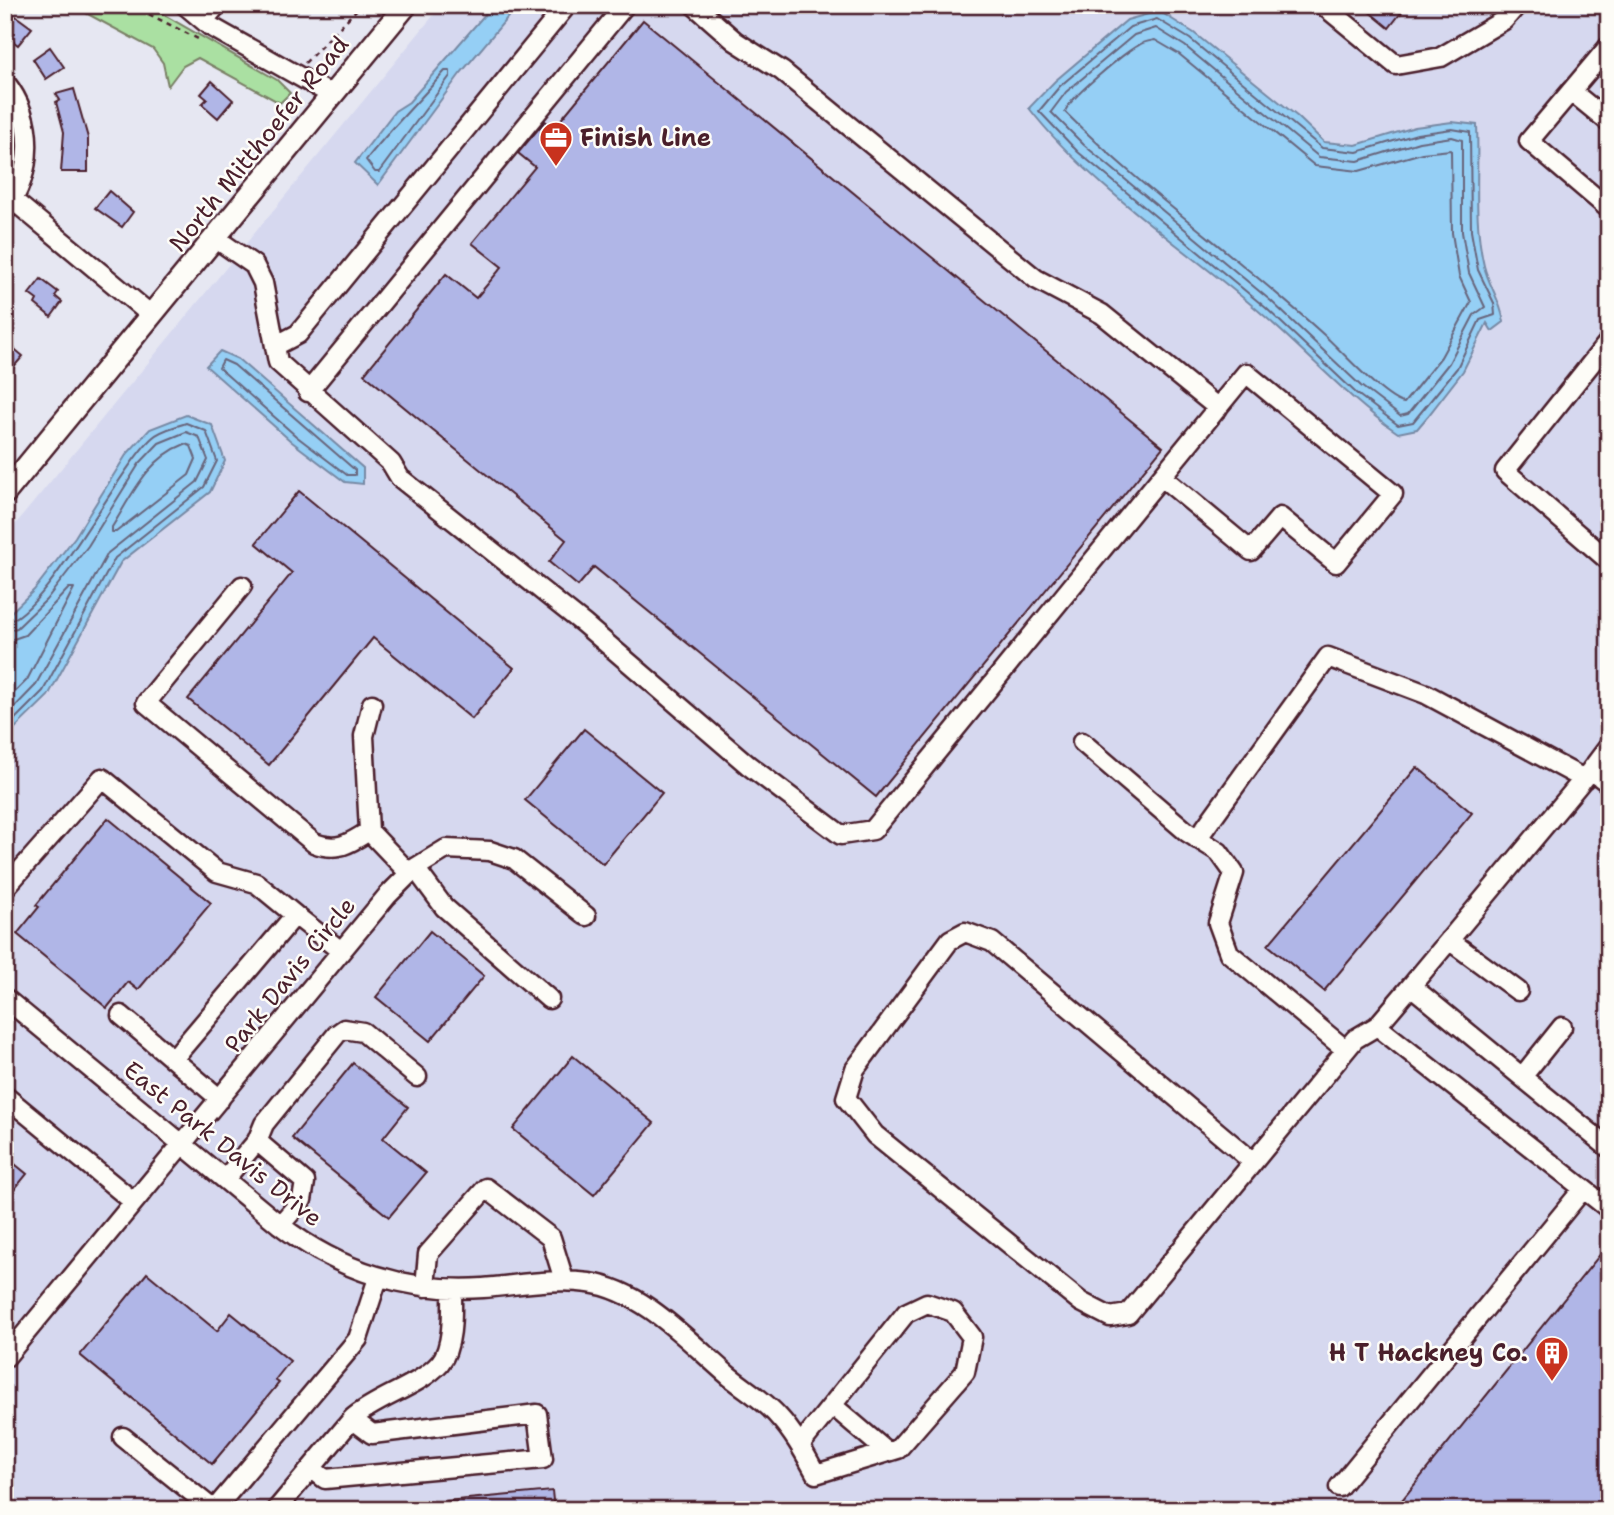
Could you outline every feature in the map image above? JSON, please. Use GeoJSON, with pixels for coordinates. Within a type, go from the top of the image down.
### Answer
{"type":"FeatureCollection","features":[{"type":"Feature","properties":{"kind":"main road","name":"North Mitthoefer Road"},"geometry":{"type":"LineString","coordinates":[[5,493],[406,5]]}},
{"type":"Feature","properties":{"kind":"street"},"geometry":{"type":"LineString","coordinates":[[185,5],[204,20],[332,95]]}},
{"type":"Feature","properties":{"kind":"street"},"geometry":{"type":"LineString","coordinates":[[204,20],[217,5]]}},
{"type":"Feature","properties":{"kind":"street"},"geometry":{"type":"LineString","coordinates":[[275,346],[298,334],[567,5]]}},
{"type":"Feature","properties":{"kind":"street"},"geometry":{"type":"LineString","coordinates":[[308,392],[625,5]]}},
{"type":"Feature","properties":{"kind":"street"},"geometry":{"type":"LineString","coordinates":[[694,5],[735,41],[782,71],[1036,279],[1102,314],[1218,408]]}},
{"type":"Feature","properties":{"kind":"street"},"geometry":{"type":"LineString","coordinates":[[1323,5],[1396,65],[1441,57],[1501,12],[1517,5]]}},
{"type":"Feature","properties":{"kind":"street"},"geometry":{"type":"LineString","coordinates":[[1609,46],[1530,141],[1609,209]]}},
{"type":"Feature","properties":{"kind":"street"},"geometry":{"type":"LineString","coordinates":[[5,82],[19,104],[27,138],[26,167],[9,206],[151,315]]}},
{"type":"Feature","properties":{"kind":"street"},"geometry":{"type":"LineString","coordinates":[[1571,91],[1609,122]]}},
{"type":"Feature","properties":{"kind":"street"},"geometry":{"type":"LineString","coordinates":[[215,238],[254,265],[263,284],[278,362],[308,392],[391,463],[400,478],[584,624],[748,765],[841,835],[873,830],[1246,373],[1393,494],[1336,563],[1280,517],[1251,551],[1162,477]]}},
{"type":"Feature","properties":{"kind":"street"},"geometry":{"type":"LineString","coordinates":[[1609,341],[1505,471],[1609,561]]}},
{"type":"Feature","properties":{"kind":"street"},"geometry":{"type":"LineString","coordinates":[[242,586],[146,703],[314,844],[327,848],[345,846],[369,831]]}},
{"type":"Feature","properties":{"kind":"street"},"geometry":{"type":"LineString","coordinates":[[1197,839],[1328,657],[1426,694],[1609,784]]}},
{"type":"Feature","properties":{"kind":"street"},"geometry":{"type":"LineString","coordinates":[[372,704],[364,736],[369,831],[412,871],[444,907],[549,999]]}},
{"type":"Feature","properties":{"kind":"street"},"geometry":{"type":"LineString","coordinates":[[1082,742],[1197,839],[1219,852],[1234,873],[1218,923],[1229,953],[1346,1050]]}},
{"type":"Feature","properties":{"kind":"street"},"geometry":{"type":"LineString","coordinates":[[1253,1162],[992,942],[965,932],[950,940],[855,1069],[846,1098],[875,1135],[1081,1302],[1110,1317],[1128,1314],[1355,1039],[1377,1026],[1588,775],[1609,746]]}},
{"type":"Feature","properties":{"kind":"street"},"geometry":{"type":"LineString","coordinates":[[5,888],[102,778],[217,872],[256,883],[341,951]]}},
{"type":"Feature","properties":{"kind":"street","name":"Park Davis Circle"},"geometry":{"type":"LineString","coordinates":[[5,1358],[341,951],[412,871],[446,849],[490,851],[514,859],[586,916]]}},
{"type":"Feature","properties":{"kind":"street"},"geometry":{"type":"LineString","coordinates":[[173,1059],[295,915]]}},
{"type":"Feature","properties":{"kind":"street"},"geometry":{"type":"LineString","coordinates":[[1449,940],[1518,991]]}},
{"type":"Feature","properties":{"kind":"street"},"geometry":{"type":"LineString","coordinates":[[1411,986],[1609,1148]]}},
{"type":"Feature","properties":{"kind":"street","name":"East Park Davis Drive"},"geometry":{"type":"LineString","coordinates":[[5,998],[280,1225],[320,1253],[378,1278],[425,1287],[452,1289],[564,1280],[617,1290],[650,1310],[778,1416],[816,1474],[886,1451]]}},
{"type":"Feature","properties":{"kind":"street"},"geometry":{"type":"LineString","coordinates":[[121,1015],[220,1099]]}},
{"type":"Feature","properties":{"kind":"street"},"geometry":{"type":"LineString","coordinates":[[1377,1026],[1609,1209]]}},
{"type":"Feature","properties":{"kind":"street"},"geometry":{"type":"LineString","coordinates":[[1522,1077],[1562,1027]]}},
{"type":"Feature","properties":{"kind":"street"},"geometry":{"type":"LineString","coordinates":[[225,1179],[257,1142],[264,1124],[337,1034],[344,1029],[363,1032],[417,1077]]}},
{"type":"Feature","properties":{"kind":"street"},"geometry":{"type":"LineString","coordinates":[[5,1096],[134,1202]]}},
{"type":"Feature","properties":{"kind":"street"},"geometry":{"type":"LineString","coordinates":[[257,1142],[305,1182],[302,1200],[280,1225]]}},
{"type":"Feature","properties":{"kind":"street"},"geometry":{"type":"LineString","coordinates":[[425,1287],[428,1254],[486,1188],[551,1238],[564,1280]]}},
{"type":"Feature","properties":{"kind":"street"},"geometry":{"type":"LineString","coordinates":[[1339,1487],[1583,1189]]}},
{"type":"Feature","properties":{"kind":"street"},"geometry":{"type":"LineString","coordinates":[[123,1437],[215,1510],[362,1334],[378,1278]]}},
{"type":"Feature","properties":{"kind":"street"},"geometry":{"type":"LineString","coordinates":[[276,1510],[352,1419],[368,1406],[440,1363],[447,1346],[452,1289]]}},
{"type":"Feature","properties":{"kind":"street"},"geometry":{"type":"LineString","coordinates":[[800,1446],[832,1405],[906,1313],[927,1303],[953,1312],[972,1337],[965,1372],[898,1448],[886,1451],[832,1405]]}},
{"type":"Feature","properties":{"kind":"street"},"geometry":{"type":"LineString","coordinates":[[311,1468],[325,1479],[543,1459],[537,1414],[372,1434],[352,1419]]}},
{"type":"Feature","properties":{"kind":"path"},"geometry":{"type":"LineString","coordinates":[[301,67],[361,5]]}},
{"type":"Feature","properties":{"kind":"shaded area"},"geometry":{"type":"Polygon","coordinates":[[[442,5],[1609,5],[1609,1510],[5,1510],[5,537],[442,5]]]}},
{"type":"Feature","properties":{"kind":"green space"},"geometry":{"type":"Polygon","coordinates":[[[71,5],[147,5],[277,80],[290,93],[280,103],[198,58],[183,66],[168,86],[163,63],[153,49],[71,5]]]}},
{"type":"Feature","properties":{"kind":"water"},"geometry":{"type":"Polygon","coordinates":[[[493,5],[518,5],[460,74],[378,185],[355,163],[395,111],[409,102],[493,5]]]}},
{"type":"Feature","properties":{"kind":"water"},"geometry":{"type":"Polygon","coordinates":[[[1159,11],[1194,33],[1298,117],[1324,142],[1356,145],[1415,127],[1452,122],[1477,125],[1477,213],[1481,249],[1486,273],[1504,322],[1492,331],[1487,323],[1463,371],[1417,429],[1398,433],[1362,406],[1261,313],[1109,190],[1079,163],[1029,108],[1055,81],[1127,20],[1159,11]]]}},
{"type":"Feature","properties":{"kind":"water"},"geometry":{"type":"Polygon","coordinates":[[[220,351],[238,359],[363,468],[363,484],[345,482],[292,442],[206,366],[220,351]]]}},
{"type":"Feature","properties":{"kind":"water"},"geometry":{"type":"Polygon","coordinates":[[[186,415],[212,425],[225,461],[210,492],[121,562],[48,696],[5,738],[5,618],[34,590],[75,537],[126,455],[150,429],[186,415]]]}},
{"type":"Feature","properties":{"kind":"building"},"geometry":{"type":"Polygon","coordinates":[[[1361,5],[1407,5],[1389,28],[1361,5]]]}},
{"type":"Feature","properties":{"kind":"building"},"geometry":{"type":"Polygon","coordinates":[[[13,14],[32,28],[18,45],[5,35],[5,23],[13,14]]]}},
{"type":"Feature","properties":{"kind":"building"},"geometry":{"type":"Polygon","coordinates":[[[643,20],[1163,447],[876,797],[594,567],[578,586],[549,562],[566,540],[364,374],[446,274],[476,298],[502,267],[472,243],[535,167],[518,153],[545,121],[554,128],[643,20]]]}},
{"type":"Feature","properties":{"kind":"building"},"geometry":{"type":"Polygon","coordinates":[[[50,47],[64,67],[46,79],[33,59],[50,47]]]}},
{"type":"Feature","properties":{"kind":"building"},"geometry":{"type":"Polygon","coordinates":[[[212,81],[233,100],[218,118],[202,104],[207,99],[201,94],[212,81]]]}},
{"type":"Feature","properties":{"kind":"building"},"geometry":{"type":"Polygon","coordinates":[[[74,89],[88,138],[88,172],[61,172],[64,132],[56,102],[60,100],[56,94],[74,89]]]}},
{"type":"Feature","properties":{"kind":"building"},"geometry":{"type":"Polygon","coordinates":[[[109,191],[133,212],[122,227],[95,208],[109,191]]]}},
{"type":"Feature","properties":{"kind":"building"},"geometry":{"type":"Polygon","coordinates":[[[41,279],[58,292],[55,296],[62,302],[51,317],[35,304],[37,300],[29,294],[41,279]]]}},
{"type":"Feature","properties":{"kind":"building"},"geometry":{"type":"Polygon","coordinates":[[[5,341],[23,356],[5,377],[5,341]]]}},
{"type":"Feature","properties":{"kind":"building"},"geometry":{"type":"Polygon","coordinates":[[[299,491],[514,668],[472,719],[373,638],[269,765],[188,699],[292,573],[256,543],[299,491]]]}},
{"type":"Feature","properties":{"kind":"building"},"geometry":{"type":"Polygon","coordinates":[[[584,729],[662,793],[603,864],[525,800],[584,729]]]}},
{"type":"Feature","properties":{"kind":"building"},"geometry":{"type":"Polygon","coordinates":[[[1417,767],[1472,813],[1324,991],[1268,945],[1417,767]]]}},
{"type":"Feature","properties":{"kind":"building"},"geometry":{"type":"Polygon","coordinates":[[[108,818],[211,903],[138,990],[128,982],[107,1008],[17,934],[39,907],[36,905],[108,818]]]}},
{"type":"Feature","properties":{"kind":"building"},"geometry":{"type":"Polygon","coordinates":[[[430,931],[484,976],[430,1041],[376,997],[430,931]]]}},
{"type":"Feature","properties":{"kind":"building"},"geometry":{"type":"Polygon","coordinates":[[[573,1056],[654,1123],[594,1195],[513,1129],[573,1056]]]}},
{"type":"Feature","properties":{"kind":"building"},"geometry":{"type":"Polygon","coordinates":[[[353,1063],[408,1107],[383,1138],[426,1173],[389,1217],[292,1138],[353,1063]]]}},
{"type":"Feature","properties":{"kind":"building"},"geometry":{"type":"Polygon","coordinates":[[[5,1156],[27,1174],[5,1201],[5,1156]]]}},
{"type":"Feature","properties":{"kind":"building","name":"H T Hackney Co."},"geometry":{"type":"Polygon","coordinates":[[[1602,1252],[1609,1257],[1609,1510],[1394,1510],[1602,1252]]]}},
{"type":"Feature","properties":{"kind":"building"},"geometry":{"type":"Polygon","coordinates":[[[147,1273],[217,1331],[231,1313],[290,1361],[275,1380],[279,1383],[212,1464],[80,1355],[147,1273]]]}},
{"type":"Feature","properties":{"kind":"building"},"geometry":{"type":"Polygon","coordinates":[[[552,1491],[554,1510],[448,1510],[447,1501],[552,1491]]]}},
{"type":"Feature","properties":{"kind":"place","name":"Finish Line"},"geometry":{"type":"Point","coordinates":[556,168]}},
{"type":"Feature","properties":{"kind":"place","name":"H T Hackney Co."},"geometry":{"type":"Point","coordinates":[1552,1383]}}]}
